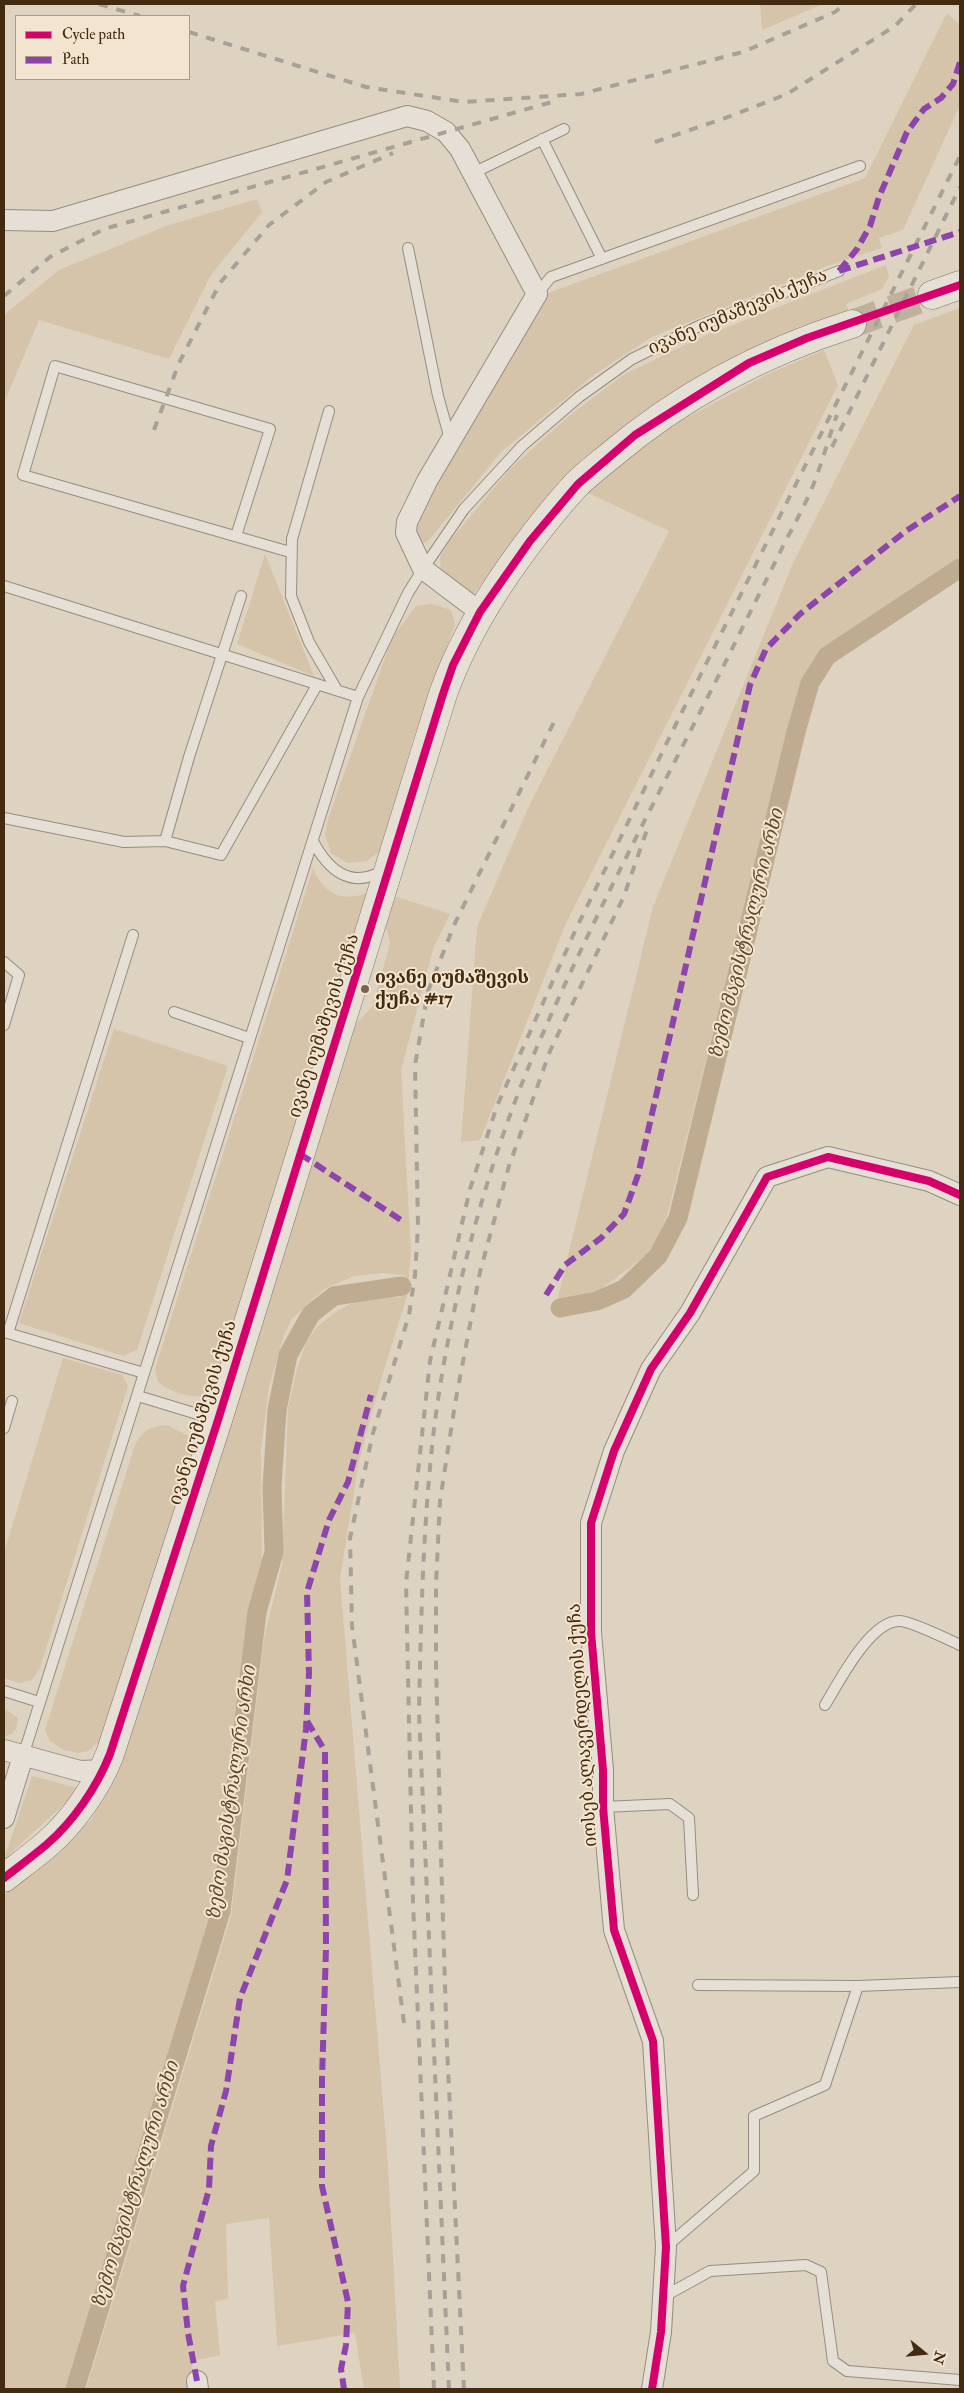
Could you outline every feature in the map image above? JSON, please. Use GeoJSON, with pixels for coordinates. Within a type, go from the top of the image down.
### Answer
{"type":"FeatureCollection","features":[{"type":"Feature","properties":{"kind":"street"},"geometry":{"type":"LineString","coordinates":[[4,220],[53,221],[407,116],[427,121],[446,132],[460,149],[538,294],[427,481],[407,522],[406,533],[423,569],[480,612]]}},
{"type":"Feature","properties":{"kind":"street"},"geometry":{"type":"LineString","coordinates":[[932,295],[960,285]]}},
{"type":"Feature","properties":{"kind":"street","name":"ივანე იუმაშევის ქუჩა"},"geometry":{"type":"LineString","coordinates":[[4,1878],[48,1844],[77,1811],[104,1770],[121,1723],[218,1420],[443,694],[453,664],[480,612],[530,541],[556,508],[578,484],[635,435],[749,363],[806,338],[852,324]]}},
{"type":"Feature","properties":{"kind":"street","name":"იოსებ ალავერდელის ქუჩა"},"geometry":{"type":"LineString","coordinates":[[652,2389],[662,2332],[666,2247],[653,2041],[614,1930],[603,1807],[603,1770],[591,1632],[591,1523],[614,1451],[651,1369],[690,1313],[767,1177],[828,1157],[929,1181],[960,1196]]}},
{"type":"Feature","properties":{"kind":"street"},"geometry":{"type":"LineString","coordinates":[[4,1750],[80,1771],[104,1770]]}},
{"type":"Feature","properties":{"kind":"street","name":"ივანე იუმაშევის ქუჩა"},"geometry":{"type":"LineString","coordinates":[[4,1818],[23,1756]]}},
{"type":"Feature","properties":{"kind":"lane"},"geometry":{"type":"LineString","coordinates":[[473,173],[564,129]]}},
{"type":"Feature","properties":{"kind":"lane"},"geometry":{"type":"LineString","coordinates":[[542,139],[602,259]]}},
{"type":"Feature","properties":{"kind":"lane"},"geometry":{"type":"LineString","coordinates":[[538,294],[551,277],[860,166]]}},
{"type":"Feature","properties":{"kind":"lane"},"geometry":{"type":"LineString","coordinates":[[408,248],[438,396],[451,442]]}},
{"type":"Feature","properties":{"kind":"lane","name":"ივანე იუმაშევის ქუჩა"},"geometry":{"type":"LineString","coordinates":[[23,1756],[358,697],[408,594],[464,509],[522,446],[579,397],[632,359],[701,325],[839,271]]}},
{"type":"Feature","properties":{"kind":"lane"},"geometry":{"type":"LineString","coordinates":[[236,536],[270,429],[55,366],[23,474],[290,552]]}},
{"type":"Feature","properties":{"kind":"lane"},"geometry":{"type":"LineString","coordinates":[[329,411],[292,539],[290,552],[291,596],[309,642],[337,690]]}},
{"type":"Feature","properties":{"kind":"lane"},"geometry":{"type":"LineString","coordinates":[[4,586],[358,697]]}},
{"type":"Feature","properties":{"kind":"lane"},"geometry":{"type":"LineString","coordinates":[[166,841],[189,757],[241,596]]}},
{"type":"Feature","properties":{"kind":"lane"},"geometry":{"type":"LineString","coordinates":[[4,818],[124,842],[166,841],[221,855],[316,685]]}},
{"type":"Feature","properties":{"kind":"lane"},"geometry":{"type":"LineString","coordinates":[[314,841],[322,857],[342,875],[366,878],[391,866]]}},
{"type":"Feature","properties":{"kind":"lane"},"geometry":{"type":"LineString","coordinates":[[133,935],[6,1332],[144,1373]]}},
{"type":"Feature","properties":{"kind":"lane"},"geometry":{"type":"LineString","coordinates":[[4,962],[19,975],[4,1025]]}},
{"type":"Feature","properties":{"kind":"lane"},"geometry":{"type":"LineString","coordinates":[[174,1012],[249,1038]]}},
{"type":"Feature","properties":{"kind":"lane"},"geometry":{"type":"LineString","coordinates":[[138,1396],[218,1420]]}},
{"type":"Feature","properties":{"kind":"lane"},"geometry":{"type":"LineString","coordinates":[[4,1428],[12,1401]]}},
{"type":"Feature","properties":{"kind":"lane"},"geometry":{"type":"LineString","coordinates":[[825,1705],[856,1653],[887,1622],[901,1620],[960,1644]]}},
{"type":"Feature","properties":{"kind":"lane"},"geometry":{"type":"LineString","coordinates":[[4,1691],[39,1702]]}},
{"type":"Feature","properties":{"kind":"lane"},"geometry":{"type":"LineString","coordinates":[[603,1807],[670,1804],[689,1818],[693,1895]]}},
{"type":"Feature","properties":{"kind":"lane"},"geometry":{"type":"LineString","coordinates":[[698,1985],[858,1986],[960,1982]]}},
{"type":"Feature","properties":{"kind":"lane"},"geometry":{"type":"LineString","coordinates":[[666,2247],[754,2171],[754,2116],[825,2085],[858,1986]]}},
{"type":"Feature","properties":{"kind":"lane"},"geometry":{"type":"LineString","coordinates":[[663,2296],[710,2271],[806,2265],[821,2272],[833,2361],[847,2371],[960,2380]]}},
{"type":"Feature","properties":{"kind":"shaded area"},"geometry":{"type":"Polygon","coordinates":[[[760,4],[823,4],[762,30],[760,4]]]}},
{"type":"Feature","properties":{"kind":"shaded area"},"geometry":{"type":"Polygon","coordinates":[[[947,13],[960,25],[960,105],[903,230],[879,238],[882,248],[827,266],[652,337],[595,374],[501,452],[429,540],[421,545],[414,539],[418,518],[548,293],[865,178],[947,13]]]}},
{"type":"Feature","properties":{"kind":"shaded area"},"geometry":{"type":"Polygon","coordinates":[[[257,199],[262,212],[211,275],[169,359],[39,320],[4,403],[4,315],[59,270],[169,225],[257,199]]]}},
{"type":"Feature","properties":{"kind":"shaded area"},"geometry":{"type":"Polygon","coordinates":[[[886,265],[889,276],[882,289],[846,304],[848,310],[784,334],[632,420],[558,483],[473,595],[441,571],[440,557],[450,541],[509,470],[569,416],[623,375],[699,338],[886,265]]]}},
{"type":"Feature","properties":{"kind":"shaded area"},"geometry":{"type":"Polygon","coordinates":[[[960,308],[960,558],[819,651],[800,684],[667,1216],[652,1251],[594,1294],[557,1301],[653,907],[793,563],[914,325],[960,308]]]}},
{"type":"Feature","properties":{"kind":"shaded area"},"geometry":{"type":"Polygon","coordinates":[[[824,350],[838,385],[566,923],[480,1140],[461,1142],[477,927],[528,808],[669,531],[588,493],[644,441],[768,374],[824,350]]]}},
{"type":"Feature","properties":{"kind":"shaded area"},"geometry":{"type":"Polygon","coordinates":[[[265,554],[314,676],[237,644],[265,554]]]}},
{"type":"Feature","properties":{"kind":"shaded area"},"geometry":{"type":"Polygon","coordinates":[[[432,604],[451,610],[455,624],[412,742],[382,850],[367,861],[347,863],[331,853],[325,835],[328,819],[392,638],[416,606],[432,604]]]}},
{"type":"Feature","properties":{"kind":"shaded area"},"geometry":{"type":"Polygon","coordinates":[[[313,868],[323,885],[335,894],[350,897],[368,893],[217,1379],[207,1396],[181,1394],[158,1382],[155,1369],[313,868]]]}},
{"type":"Feature","properties":{"kind":"shaded area"},"geometry":{"type":"Polygon","coordinates":[[[394,896],[450,914],[433,949],[401,1070],[411,1252],[407,1296],[382,1376],[359,1461],[340,1578],[388,2164],[400,2389],[364,2389],[355,2333],[277,2346],[269,2218],[226,2224],[228,2298],[215,2302],[220,2355],[192,2361],[193,2389],[86,2389],[231,1916],[264,1639],[282,1565],[288,1408],[297,1369],[306,1343],[317,1327],[334,1313],[362,1298],[401,1297],[405,1275],[382,1273],[354,1276],[324,1289],[292,1319],[284,1335],[269,1387],[261,1449],[262,1560],[245,1643],[212,1909],[66,2389],[4,2389],[4,1896],[91,1820],[120,1767],[355,1025],[372,1007],[390,944],[385,922],[394,896]]]}},
{"type":"Feature","properties":{"kind":"shaded area"},"geometry":{"type":"Polygon","coordinates":[[[114,1029],[228,1066],[137,1350],[123,1356],[19,1323],[114,1029]]]}},
{"type":"Feature","properties":{"kind":"shaded area"},"geometry":{"type":"Polygon","coordinates":[[[63,1358],[122,1375],[128,1386],[40,1668],[32,1680],[19,1683],[4,1678],[4,1553],[63,1358]]]}},
{"type":"Feature","properties":{"kind":"shaded area"},"geometry":{"type":"Polygon","coordinates":[[[167,1425],[189,1436],[196,1446],[101,1740],[88,1751],[78,1753],[64,1750],[50,1741],[45,1730],[135,1445],[144,1432],[156,1426],[167,1425]]]}},
{"type":"Feature","properties":{"kind":"shaded area"},"geometry":{"type":"Polygon","coordinates":[[[4,1708],[18,1718],[15,1730],[4,1737],[4,1708]]]}},
{"type":"Feature","properties":{"kind":"shaded area"},"geometry":{"type":"Polygon","coordinates":[[[32,1776],[81,1789],[4,1859],[32,1776]]]}},
{"type":"Feature","properties":{"kind":"waterway","name":"ზემო მაგისტრალური არხი"},"geometry":{"type":"LineString","coordinates":[[560,1308],[597,1301],[624,1289],[658,1256],[678,1218],[796,732],[810,683],[827,656],[960,568]]}},
{"type":"Feature","properties":{"kind":"waterway","name":"ზემო მაგისტრალური არხი"},"geometry":{"type":"LineString","coordinates":[[75,2389],[221,1911],[257,1612],[274,1552],[272,1487],[277,1410],[288,1355],[311,1314],[334,1296],[402,1286]]}},
{"type":"Feature","properties":{"kind":"tunnel"},"geometry":{"type":"LineString","coordinates":[[852,324],[932,295]]}},
{"type":"Feature","properties":{"kind":"railway"},"geometry":{"type":"LineString","coordinates":[[99,4],[137,15]]}},
{"type":"Feature","properties":{"kind":"railway"},"geometry":{"type":"LineString","coordinates":[[190,32],[366,87],[464,102],[581,94],[743,52],[835,12],[845,4]]}},
{"type":"Feature","properties":{"kind":"railway"},"geometry":{"type":"LineString","coordinates":[[655,142],[787,94],[895,26],[916,4]]}},
{"type":"Feature","properties":{"kind":"railway"},"geometry":{"type":"LineString","coordinates":[[4,296],[50,257],[104,229],[559,100]]}},
{"type":"Feature","properties":{"kind":"railway"},"geometry":{"type":"LineString","coordinates":[[154,430],[179,363],[220,283],[269,225],[326,182],[393,153]]}},
{"type":"Feature","properties":{"kind":"railway"},"geometry":{"type":"LineString","coordinates":[[434,2389],[413,1902],[406,1583],[430,1361],[470,1189],[497,1106],[576,929],[676,724],[960,156]]}},
{"type":"Feature","properties":{"kind":"railway"},"geometry":{"type":"LineString","coordinates":[[832,447],[960,187]]}},
{"type":"Feature","properties":{"kind":"railway"},"geometry":{"type":"LineString","coordinates":[[449,2389],[419,1713],[427,1500],[434,1429],[449,1335],[485,1190],[500,1143],[534,1054],[604,903],[806,502],[819,470],[837,415]]}},
{"type":"Feature","properties":{"kind":"railway"},"geometry":{"type":"LineString","coordinates":[[404,2023],[352,1626],[350,1538],[373,1433],[409,1315],[415,1275],[418,1226],[415,1065],[428,991],[455,923],[555,720]]}},
{"type":"Feature","properties":{"kind":"railway"},"geometry":{"type":"LineString","coordinates":[[464,2389],[447,2048],[441,1857],[436,1664],[436,1584],[440,1501],[455,1404],[480,1272],[509,1166],[550,1051],[624,896],[649,824]]}},
{"type":"Feature","properties":{"kind":"marked path"},"geometry":{"type":"LineString","coordinates":[[839,271],[857,249],[870,226],[879,197],[907,132],[924,109],[941,98],[953,84],[960,62]]}},
{"type":"Feature","properties":{"kind":"marked path"},"geometry":{"type":"LineString","coordinates":[[839,271],[960,232]]}},
{"type":"Feature","properties":{"kind":"marked path"},"geometry":{"type":"LineString","coordinates":[[546,1295],[565,1265],[601,1238],[624,1214],[638,1175],[750,685],[766,649],[800,614],[906,531],[960,496]]}},
{"type":"Feature","properties":{"kind":"marked path"},"geometry":{"type":"LineString","coordinates":[[300,1154],[401,1220]]}},
{"type":"Feature","properties":{"kind":"marked path"},"geometry":{"type":"LineString","coordinates":[[197,2381],[188,2333],[183,2286],[209,2189],[211,2146],[226,2091],[240,1998],[287,1880],[306,1729],[309,1673],[307,1592],[329,1520],[348,1482],[371,1395]]}},
{"type":"Feature","properties":{"kind":"marked path"},"geometry":{"type":"LineString","coordinates":[[307,1721],[325,1751],[326,1948],[322,2079],[322,2186],[348,2302],[346,2345],[341,2369],[344,2389]]}},
{"type":"Feature","properties":{"kind":"cycle path"},"geometry":{"type":"LineString","coordinates":[[4,1878],[46,1845],[66,1826],[91,1791],[110,1754],[218,1420],[443,694],[453,665],[480,612],[530,541],[578,484],[635,435],[749,363],[807,338],[960,285]]}},
{"type":"Feature","properties":{"kind":"cycle path"},"geometry":{"type":"LineString","coordinates":[[652,2389],[661,2332],[666,2247],[653,2041],[614,1930],[603,1807],[603,1770],[591,1632],[591,1523],[614,1451],[651,1369],[690,1313],[767,1177],[828,1157],[929,1181],[960,1195]]}},
{"type":"Feature","properties":{"kind":"place","name":"ივანე იუმაშევის ქუჩა #17"},"geometry":{"type":"Point","coordinates":[365,989]}}]}
